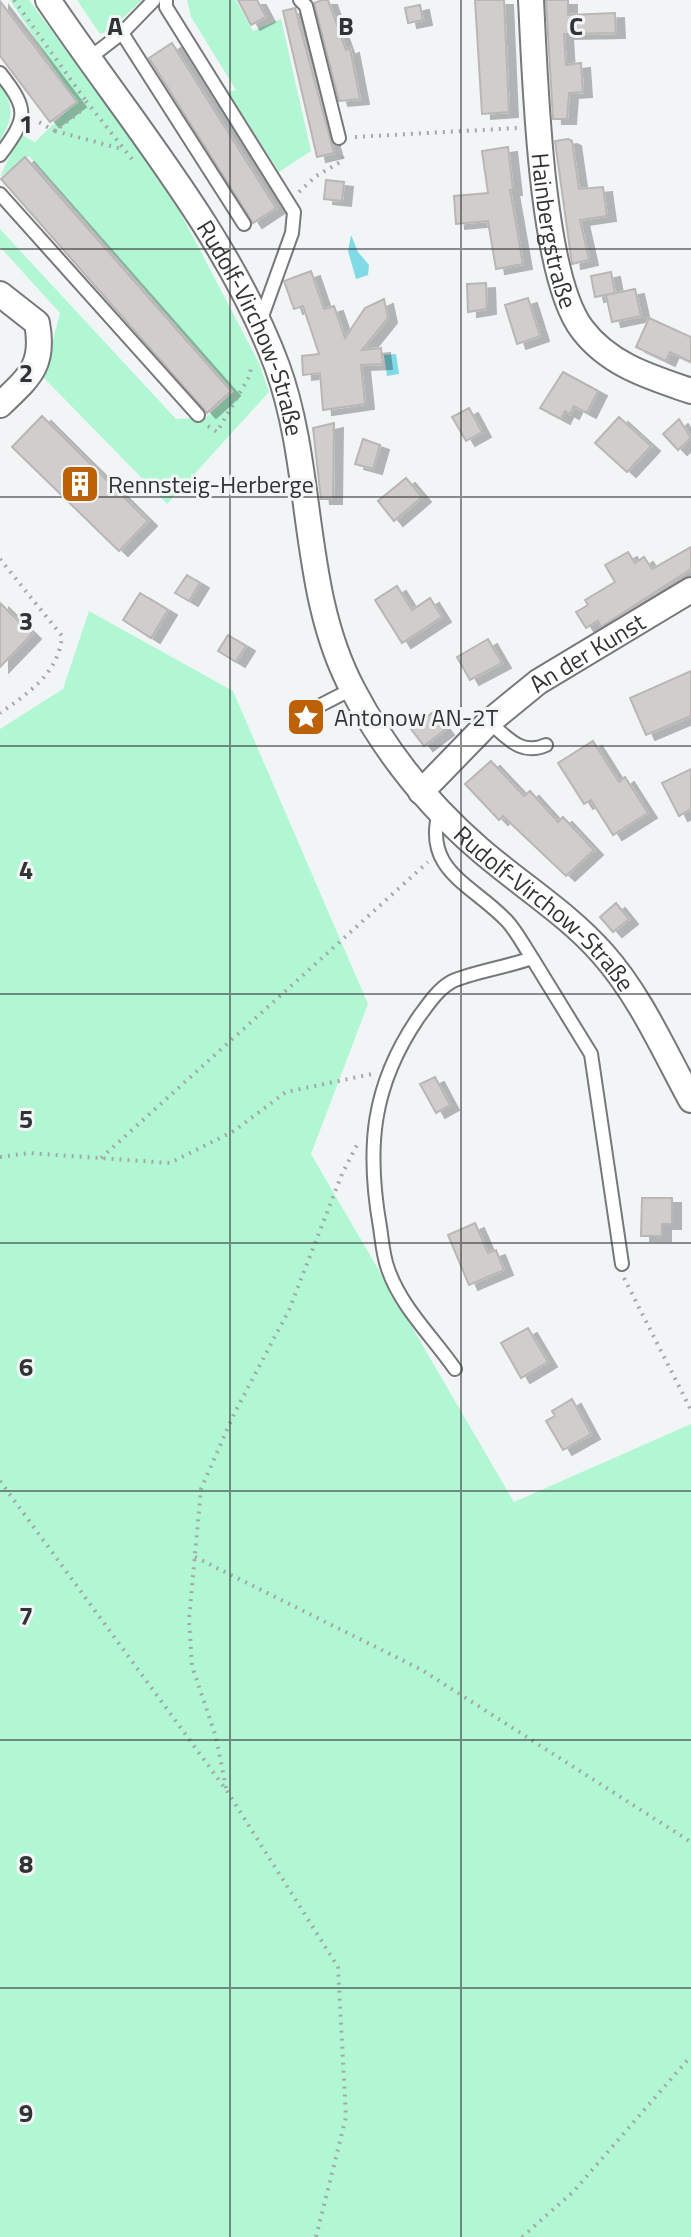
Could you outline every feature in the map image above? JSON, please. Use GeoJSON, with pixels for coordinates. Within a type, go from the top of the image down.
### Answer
{"type":"FeatureCollection","features":[{"type":"Feature","properties":{"kind":"street","name":"Rudolf-Virchow-Straße"},"geometry":{"type":"LineString","coordinates":[[48,0],[216,246],[259,325],[292,415],[321,599],[332,641],[352,689],[391,754],[439,812],[603,954],[645,1013],[691,1100]]}},
{"type":"Feature","properties":{"kind":"street","name":"Hainbergstraße"},"geometry":{"type":"LineString","coordinates":[[531,0],[549,214],[564,297],[581,327],[623,366],[691,391]]}},
{"type":"Feature","properties":{"kind":"street"},"geometry":{"type":"LineString","coordinates":[[0,294],[37,323],[42,348],[29,376],[0,405]]}},
{"type":"Feature","properties":{"kind":"street","name":"An der Kunst"},"geometry":{"type":"LineString","coordinates":[[421,792],[489,722],[538,682],[691,590]]}},
{"type":"Feature","properties":{"kind":"lane"},"geometry":{"type":"LineString","coordinates":[[88,59],[122,33],[154,0]]}},
{"type":"Feature","properties":{"kind":"lane"},"geometry":{"type":"LineString","coordinates":[[166,0],[166,7],[294,212],[288,247],[259,325]]}},
{"type":"Feature","properties":{"kind":"lane"},"geometry":{"type":"LineString","coordinates":[[300,0],[306,6],[339,138]]}},
{"type":"Feature","properties":{"kind":"lane"},"geometry":{"type":"LineString","coordinates":[[122,33],[244,224]]}},
{"type":"Feature","properties":{"kind":"lane"},"geometry":{"type":"LineString","coordinates":[[0,73],[18,96],[24,111],[18,131],[0,155]]}},
{"type":"Feature","properties":{"kind":"lane"},"geometry":{"type":"LineString","coordinates":[[0,194],[198,415]]}},
{"type":"Feature","properties":{"kind":"lane"},"geometry":{"type":"LineString","coordinates":[[317,707],[352,689]]}},
{"type":"Feature","properties":{"kind":"lane"},"geometry":{"type":"LineString","coordinates":[[489,722],[519,747],[532,751],[546,745]]}},
{"type":"Feature","properties":{"kind":"lane"},"geometry":{"type":"LineString","coordinates":[[439,812],[433,835],[443,863],[509,923],[591,1054],[622,1264]]}},
{"type":"Feature","properties":{"kind":"lane"},"geometry":{"type":"LineString","coordinates":[[455,1369],[408,1309],[387,1268],[372,1157],[375,1112],[399,1047],[430,1002],[452,981],[505,969],[532,958]]}},
{"type":"Feature","properties":{"kind":"path"},"geometry":{"type":"LineString","coordinates":[[14,0],[86,101],[81,111],[55,131]]}},
{"type":"Feature","properties":{"kind":"path"},"geometry":{"type":"LineString","coordinates":[[24,111],[41,125],[55,131],[107,143],[126,151]]}},
{"type":"Feature","properties":{"kind":"path"},"geometry":{"type":"LineString","coordinates":[[294,212],[294,200],[301,189],[342,161],[339,138],[540,127]]}},
{"type":"Feature","properties":{"kind":"path"},"geometry":{"type":"LineString","coordinates":[[198,415],[217,432],[249,377],[259,325]]}},
{"type":"Feature","properties":{"kind":"path"},"geometry":{"type":"LineString","coordinates":[[0,559],[62,636],[60,658],[24,697],[0,713]]}},
{"type":"Feature","properties":{"kind":"path"},"geometry":{"type":"LineString","coordinates":[[101,1158],[439,852]]}},
{"type":"Feature","properties":{"kind":"path"},"geometry":{"type":"LineString","coordinates":[[0,1157],[29,1153],[170,1163],[234,1131],[286,1092],[390,1070]]}},
{"type":"Feature","properties":{"kind":"path"},"geometry":{"type":"LineString","coordinates":[[227,1791],[216,1737],[192,1666],[189,1619],[201,1489],[234,1414],[289,1310],[342,1174],[375,1112]]}},
{"type":"Feature","properties":{"kind":"path"},"geometry":{"type":"LineString","coordinates":[[622,1264],[625,1287],[691,1410]]}},
{"type":"Feature","properties":{"kind":"path"},"geometry":{"type":"LineString","coordinates":[[0,1481],[227,1791],[338,1967],[346,2117],[317,2236]]}},
{"type":"Feature","properties":{"kind":"path"},"geometry":{"type":"LineString","coordinates":[[195,1557],[422,1670],[691,1842]]}},
{"type":"Feature","properties":{"kind":"path"},"geometry":{"type":"LineString","coordinates":[[522,2237],[573,2192],[691,2056]]}},
{"type":"Feature","properties":{"kind":"green space"},"geometry":{"type":"Polygon","coordinates":[[[10,0],[29,0],[168,189],[259,363],[269,392],[167,504],[43,377],[60,313],[0,247],[0,229],[176,419],[206,417],[234,392],[29,156],[0,177],[20,134],[35,142],[76,102],[10,0]]]}},
{"type":"Feature","properties":{"kind":"green space"},"geometry":{"type":"Polygon","coordinates":[[[77,0],[142,0],[109,31],[100,34],[77,0]]]}},
{"type":"Feature","properties":{"kind":"green space"},"geometry":{"type":"Polygon","coordinates":[[[187,0],[236,0],[253,31],[281,19],[311,151],[279,172],[228,92],[236,90],[191,17],[187,0]]]}},
{"type":"Feature","properties":{"kind":"green space"},"geometry":{"type":"Polygon","coordinates":[[[0,84],[10,113],[8,126],[0,141],[0,84]]]}},
{"type":"Feature","properties":{"kind":"green space"},"geometry":{"type":"Polygon","coordinates":[[[89,611],[233,691],[368,1004],[311,1154],[514,1502],[691,1424],[691,2237],[0,2237],[0,729],[63,689],[89,611]]]}},
{"type":"Feature","properties":{"kind":"water"},"geometry":{"type":"Polygon","coordinates":[[[351,235],[358,252],[369,265],[368,275],[356,279],[348,251],[351,235]]]}},
{"type":"Feature","properties":{"kind":"water"},"geometry":{"type":"Polygon","coordinates":[[[396,354],[399,374],[387,376],[384,355],[396,354]]]}},
{"type":"Feature","properties":{"kind":"building"},"geometry":{"type":"Polygon","coordinates":[[[238,0],[257,0],[266,17],[251,25],[238,0]]]}},
{"type":"Feature","properties":{"kind":"building"},"geometry":{"type":"Polygon","coordinates":[[[328,0],[346,50],[350,48],[360,99],[339,101],[314,3],[328,0]]]}},
{"type":"Feature","properties":{"kind":"building"},"geometry":{"type":"Polygon","coordinates":[[[475,0],[504,0],[509,112],[482,114],[475,0]]]}},
{"type":"Feature","properties":{"kind":"building"},"geometry":{"type":"Polygon","coordinates":[[[546,0],[568,0],[568,15],[615,13],[616,33],[564,34],[566,65],[581,63],[583,92],[569,93],[567,119],[553,119],[546,0]]]}},
{"type":"Feature","properties":{"kind":"building"},"geometry":{"type":"Polygon","coordinates":[[[0,1],[77,102],[50,122],[0,56],[0,1]]]}},
{"type":"Feature","properties":{"kind":"building"},"geometry":{"type":"Polygon","coordinates":[[[420,5],[423,20],[408,23],[405,8],[420,5]]]}},
{"type":"Feature","properties":{"kind":"building"},"geometry":{"type":"Polygon","coordinates":[[[295,8],[334,153],[317,157],[283,11],[295,8]]]}},
{"type":"Feature","properties":{"kind":"building"},"geometry":{"type":"Polygon","coordinates":[[[172,43],[276,208],[253,223],[149,58],[172,43]]]}},
{"type":"Feature","properties":{"kind":"building"},"geometry":{"type":"Polygon","coordinates":[[[555,141],[572,141],[579,189],[603,187],[607,216],[580,220],[589,260],[572,264],[555,141]]]}},
{"type":"Feature","properties":{"kind":"building"},"geometry":{"type":"Polygon","coordinates":[[[508,147],[513,190],[510,190],[523,264],[496,269],[488,221],[456,224],[454,196],[488,193],[482,151],[508,147]]]}},
{"type":"Feature","properties":{"kind":"building"},"geometry":{"type":"Polygon","coordinates":[[[25,157],[231,391],[207,413],[1,179],[25,157]]]}},
{"type":"Feature","properties":{"kind":"building"},"geometry":{"type":"Polygon","coordinates":[[[326,180],[344,182],[342,201],[324,199],[326,180]]]}},
{"type":"Feature","properties":{"kind":"building"},"geometry":{"type":"Polygon","coordinates":[[[311,271],[324,309],[334,306],[345,338],[365,308],[384,299],[388,318],[362,350],[381,348],[383,364],[361,365],[365,404],[323,410],[320,373],[303,375],[302,356],[319,354],[303,306],[294,309],[284,281],[311,271]]]}},
{"type":"Feature","properties":{"kind":"building"},"geometry":{"type":"Polygon","coordinates":[[[611,272],[615,293],[595,297],[591,276],[611,272]]]}},
{"type":"Feature","properties":{"kind":"building"},"geometry":{"type":"Polygon","coordinates":[[[486,283],[487,309],[468,312],[467,284],[486,283]]]}},
{"type":"Feature","properties":{"kind":"building"},"geometry":{"type":"Polygon","coordinates":[[[635,289],[641,316],[612,322],[606,295],[635,289]]]}},
{"type":"Feature","properties":{"kind":"building"},"geometry":{"type":"Polygon","coordinates":[[[528,298],[540,336],[517,344],[505,305],[528,298]]]}},
{"type":"Feature","properties":{"kind":"building"},"geometry":{"type":"Polygon","coordinates":[[[649,318],[691,337],[691,362],[670,352],[666,361],[636,347],[649,318]]]}},
{"type":"Feature","properties":{"kind":"building"},"geometry":{"type":"Polygon","coordinates":[[[563,372],[598,391],[587,413],[574,406],[570,414],[565,411],[561,419],[540,408],[563,372]]]}},
{"type":"Feature","properties":{"kind":"building"},"geometry":{"type":"Polygon","coordinates":[[[469,408],[482,432],[466,441],[452,417],[469,408]]]}},
{"type":"Feature","properties":{"kind":"building","name":"Rennsteig-Herberge"},"geometry":{"type":"Polygon","coordinates":[[[42,416],[148,521],[119,551],[12,447],[42,416]]]}},
{"type":"Feature","properties":{"kind":"building"},"geometry":{"type":"Polygon","coordinates":[[[619,417],[651,446],[627,472],[595,443],[619,417]]]}},
{"type":"Feature","properties":{"kind":"building"},"geometry":{"type":"Polygon","coordinates":[[[679,419],[691,438],[678,450],[663,434],[679,419]]]}},
{"type":"Feature","properties":{"kind":"building"},"geometry":{"type":"Polygon","coordinates":[[[334,423],[333,499],[321,499],[313,428],[334,423]]]}},
{"type":"Feature","properties":{"kind":"building"},"geometry":{"type":"Polygon","coordinates":[[[363,439],[380,445],[373,469],[355,464],[363,439]]]}},
{"type":"Feature","properties":{"kind":"building"},"geometry":{"type":"Polygon","coordinates":[[[406,478],[422,497],[394,521],[378,501],[406,478]]]}},
{"type":"Feature","properties":{"kind":"building"},"geometry":{"type":"Polygon","coordinates":[[[691,547],[691,569],[601,627],[598,621],[586,628],[576,612],[588,605],[585,600],[615,582],[605,565],[628,552],[635,563],[644,557],[652,569],[691,547]]]}},
{"type":"Feature","properties":{"kind":"building"},"geometry":{"type":"Polygon","coordinates":[[[187,575],[200,583],[189,601],[175,593],[187,575]]]}},
{"type":"Feature","properties":{"kind":"building"},"geometry":{"type":"Polygon","coordinates":[[[397,586],[412,610],[430,598],[442,617],[402,643],[375,600],[397,586]]]}},
{"type":"Feature","properties":{"kind":"building"},"geometry":{"type":"Polygon","coordinates":[[[140,593],[168,610],[151,638],[123,620],[140,593]]]}},
{"type":"Feature","properties":{"kind":"building"},"geometry":{"type":"Polygon","coordinates":[[[0,603],[32,634],[0,667],[0,603]]]}},
{"type":"Feature","properties":{"kind":"building"},"geometry":{"type":"Polygon","coordinates":[[[228,635],[246,646],[236,662],[218,651],[228,635]]]}},
{"type":"Feature","properties":{"kind":"building"},"geometry":{"type":"Polygon","coordinates":[[[488,639],[502,663],[470,680],[457,657],[488,639]]]}},
{"type":"Feature","properties":{"kind":"building"},"geometry":{"type":"Polygon","coordinates":[[[691,671],[691,716],[646,735],[630,698],[691,671]]]}},
{"type":"Feature","properties":{"kind":"building"},"geometry":{"type":"Polygon","coordinates":[[[432,713],[445,730],[424,746],[411,729],[432,713]]]}},
{"type":"Feature","properties":{"kind":"building"},"geometry":{"type":"Polygon","coordinates":[[[593,741],[619,782],[625,777],[648,813],[613,835],[591,800],[584,804],[558,763],[593,741]]]}},
{"type":"Feature","properties":{"kind":"building"},"geometry":{"type":"Polygon","coordinates":[[[491,761],[524,796],[530,791],[558,822],[563,817],[594,850],[566,876],[503,816],[499,820],[465,784],[491,761]]]}},
{"type":"Feature","properties":{"kind":"building"},"geometry":{"type":"Polygon","coordinates":[[[691,769],[691,809],[679,816],[662,783],[691,769]]]}},
{"type":"Feature","properties":{"kind":"building"},"geometry":{"type":"Polygon","coordinates":[[[616,903],[629,919],[613,932],[600,917],[616,903]]]}},
{"type":"Feature","properties":{"kind":"building"},"geometry":{"type":"Polygon","coordinates":[[[435,1077],[450,1105],[436,1113],[420,1084],[435,1077]]]}},
{"type":"Feature","properties":{"kind":"building"},"geometry":{"type":"Polygon","coordinates":[[[642,1198],[672,1198],[672,1224],[662,1224],[662,1236],[641,1236],[642,1198]]]}},
{"type":"Feature","properties":{"kind":"building"},"geometry":{"type":"Polygon","coordinates":[[[475,1223],[488,1253],[496,1250],[504,1270],[469,1285],[448,1235],[475,1223]]]}},
{"type":"Feature","properties":{"kind":"building"},"geometry":{"type":"Polygon","coordinates":[[[528,1328],[548,1362],[521,1378],[501,1343],[528,1328]]]}},
{"type":"Feature","properties":{"kind":"building"},"geometry":{"type":"Polygon","coordinates":[[[572,1399],[591,1434],[563,1450],[546,1421],[555,1416],[552,1411],[572,1399]]]}},
{"type":"Feature","properties":{"kind":"place","name":"Rennsteig-Herberge"},"geometry":{"type":"Point","coordinates":[80,484]}},
{"type":"Feature","properties":{"kind":"place","name":"Antonow AN-2T"},"geometry":{"type":"Point","coordinates":[306,717]}}]}
